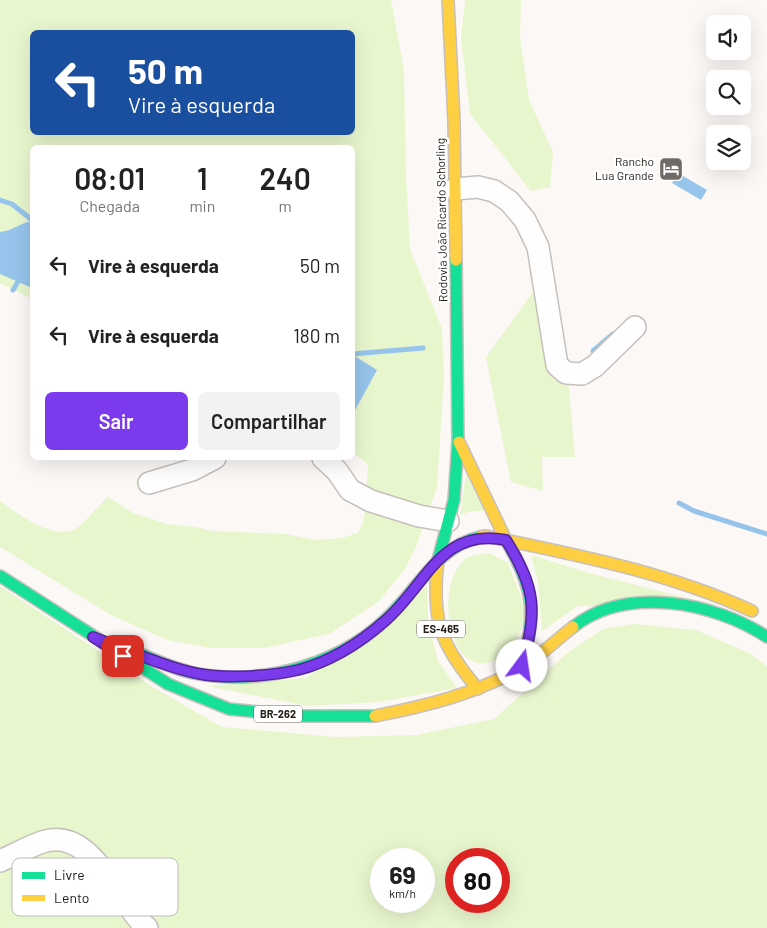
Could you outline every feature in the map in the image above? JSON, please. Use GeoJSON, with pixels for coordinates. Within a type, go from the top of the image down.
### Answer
{"type":"FeatureCollection","features":[{"type":"Feature","properties":{"kind":"main road","name":"Rodovia João Ricardo Schorling"},"geometry":{"type":"LineString","coordinates":[[438,560],[454,500],[458,441],[454,121],[448,0]]}},
{"type":"Feature","properties":{"kind":"main road","name":"Rodovia João Ricardo Schorling"},"geometry":{"type":"LineString","coordinates":[[458,441],[506,540]]}},
{"type":"Feature","properties":{"kind":"main road","name":"BR-262"},"geometry":{"type":"LineString","coordinates":[[93,637],[200,674],[266,674],[297,670],[347,649],[387,619],[438,560],[462,542],[486,536],[651,571],[718,594],[761,617]]}},
{"type":"Feature","properties":{"kind":"main road","name":"ES-465"},"geometry":{"type":"LineString","coordinates":[[506,540],[522,566],[532,595],[533,621],[522,666]]}},
{"type":"Feature","properties":{"kind":"main road","name":"ES-465"},"geometry":{"type":"LineString","coordinates":[[438,560],[435,582],[438,618],[446,647],[458,666],[478,688]]}},
{"type":"Feature","properties":{"kind":"main road","name":"BR-262"},"geometry":{"type":"LineString","coordinates":[[0,576],[168,684],[229,708],[299,716],[371,717],[433,705],[478,688],[522,666],[584,618],[628,603],[675,603],[723,615],[755,629],[767,637]]}},
{"type":"Feature","properties":{"kind":"street"},"geometry":{"type":"LineString","coordinates":[[455,189],[478,187],[494,191],[509,201],[524,220],[538,247],[557,365],[566,373],[582,374],[595,366],[634,327]]}},
{"type":"Feature","properties":{"kind":"street"},"geometry":{"type":"LineString","coordinates":[[149,483],[192,470],[211,460]]}},
{"type":"Feature","properties":{"kind":"street"},"geometry":{"type":"LineString","coordinates":[[325,460],[337,471],[350,490],[371,501],[419,516],[448,521]]}},
{"type":"Feature","properties":{"kind":"street"},"geometry":{"type":"LineString","coordinates":[[0,861],[42,842],[58,839],[69,841],[87,851],[93,858]]}},
{"type":"Feature","properties":{"kind":"street"},"geometry":{"type":"LineString","coordinates":[[136,916],[147,928]]}},
{"type":"Feature","properties":{"kind":"green space"},"geometry":{"type":"Polygon","coordinates":[[[0,0],[391,0],[404,70],[406,176],[410,249],[442,329],[444,377],[437,487],[416,547],[405,569],[378,602],[329,634],[264,648],[211,648],[167,640],[111,615],[0,547],[0,501],[37,525],[58,532],[68,532],[77,528],[108,497],[133,513],[167,524],[213,531],[286,534],[315,540],[342,538],[358,533],[364,520],[368,465],[355,454],[355,145],[30,145],[30,298],[0,283],[0,0]]]}},
{"type":"Feature","properties":{"kind":"green space"},"geometry":{"type":"Polygon","coordinates":[[[465,0],[521,0],[520,38],[529,100],[553,152],[550,187],[531,191],[470,114],[461,38],[465,0]]]}},
{"type":"Feature","properties":{"kind":"green space"},"geometry":{"type":"Polygon","coordinates":[[[538,285],[567,366],[575,457],[542,457],[543,491],[511,482],[486,357],[538,285]]]}},
{"type":"Feature","properties":{"kind":"green space"},"geometry":{"type":"Polygon","coordinates":[[[466,474],[484,511],[471,511],[460,515],[466,474]]]}},
{"type":"Feature","properties":{"kind":"green space"},"geometry":{"type":"Polygon","coordinates":[[[489,553],[508,563],[523,604],[524,620],[520,631],[507,652],[498,659],[488,663],[477,663],[467,658],[459,649],[453,636],[448,607],[449,592],[453,578],[467,558],[489,553]]]}},
{"type":"Feature","properties":{"kind":"green space"},"geometry":{"type":"Polygon","coordinates":[[[531,555],[589,573],[719,606],[578,606],[542,631],[538,582],[531,555]]]}},
{"type":"Feature","properties":{"kind":"green space"},"geometry":{"type":"Polygon","coordinates":[[[0,586],[156,689],[222,727],[335,737],[416,735],[494,719],[567,653],[603,629],[633,624],[696,630],[749,653],[767,666],[767,928],[0,928],[0,586]]]}},
{"type":"Feature","properties":{"kind":"green space"},"geometry":{"type":"Polygon","coordinates":[[[427,586],[428,620],[438,661],[457,688],[379,702],[308,706],[207,686],[306,678],[427,586]]]}},
{"type":"Feature","properties":{"kind":"water"},"geometry":{"type":"Polygon","coordinates":[[[678,173],[707,190],[701,200],[672,183],[678,173]]]}},
{"type":"Feature","properties":{"kind":"water"},"geometry":{"type":"Polygon","coordinates":[[[30,222],[30,287],[0,274],[0,232],[30,222]]]}},
{"type":"Feature","properties":{"kind":"water"},"geometry":{"type":"Polygon","coordinates":[[[355,356],[377,370],[355,410],[355,356]]]}},
{"type":"Feature","properties":{"kind":"waterway"},"geometry":{"type":"LineString","coordinates":[[0,200],[12,204],[30,218]]}},
{"type":"Feature","properties":{"kind":"waterway"},"geometry":{"type":"LineString","coordinates":[[13,290],[22,275]]}},
{"type":"Feature","properties":{"kind":"waterway"},"geometry":{"type":"LineString","coordinates":[[593,351],[613,334]]}},
{"type":"Feature","properties":{"kind":"waterway"},"geometry":{"type":"LineString","coordinates":[[355,354],[423,348]]}},
{"type":"Feature","properties":{"kind":"waterway"},"geometry":{"type":"LineString","coordinates":[[679,503],[694,511],[767,534]]}},
{"type":"Feature","properties":{"kind":"traffic: fast"},"geometry":{"type":"LineString","coordinates":[[438,560],[454,500],[458,441],[456,260]]}},
{"type":"Feature","properties":{"kind":"traffic: fast"},"geometry":{"type":"LineString","coordinates":[[143,655],[193,673],[220,677],[248,677],[302,667],[352,645],[375,629],[395,610],[443,556],[466,541],[480,537]]}},
{"type":"Feature","properties":{"kind":"traffic: fast"},"geometry":{"type":"LineString","coordinates":[[506,540],[523,573],[530,602],[531,616],[527,648],[522,667]]}},
{"type":"Feature","properties":{"kind":"traffic: fast"},"geometry":{"type":"LineString","coordinates":[[0,576],[168,684],[229,709],[299,716],[375,716]]}},
{"type":"Feature","properties":{"kind":"traffic: fast"},"geometry":{"type":"LineString","coordinates":[[573,627],[594,614],[618,606],[644,602],[670,603],[696,607],[722,615],[746,625],[767,637]]}},
{"type":"Feature","properties":{"kind":"traffic: slow"},"geometry":{"type":"LineString","coordinates":[[448,0],[454,121],[456,260]]}},
{"type":"Feature","properties":{"kind":"traffic: slow"},"geometry":{"type":"LineString","coordinates":[[459,442],[506,540]]}},
{"type":"Feature","properties":{"kind":"traffic: slow"},"geometry":{"type":"LineString","coordinates":[[480,537],[486,536],[621,566],[720,597],[752,611]]}},
{"type":"Feature","properties":{"kind":"traffic: slow"},"geometry":{"type":"LineString","coordinates":[[438,560],[436,599],[441,630],[455,659],[478,689]]}},
{"type":"Feature","properties":{"kind":"traffic: slow"},"geometry":{"type":"LineString","coordinates":[[375,716],[450,698],[504,677],[528,664],[573,627]]}},
{"type":"Feature","properties":{"kind":"place","name":"Rancho Lua Grande"},"geometry":{"type":"Point","coordinates":[671,169]}},
{"type":"Feature","properties":{"kind":"route"},"geometry":{"type":"LineString","coordinates":[[123,656],[93,637],[200,674],[266,674],[297,670],[347,649],[387,619],[438,560],[462,542],[486,536],[506,540],[522,566],[532,595],[533,621],[522,666]]}}]}
